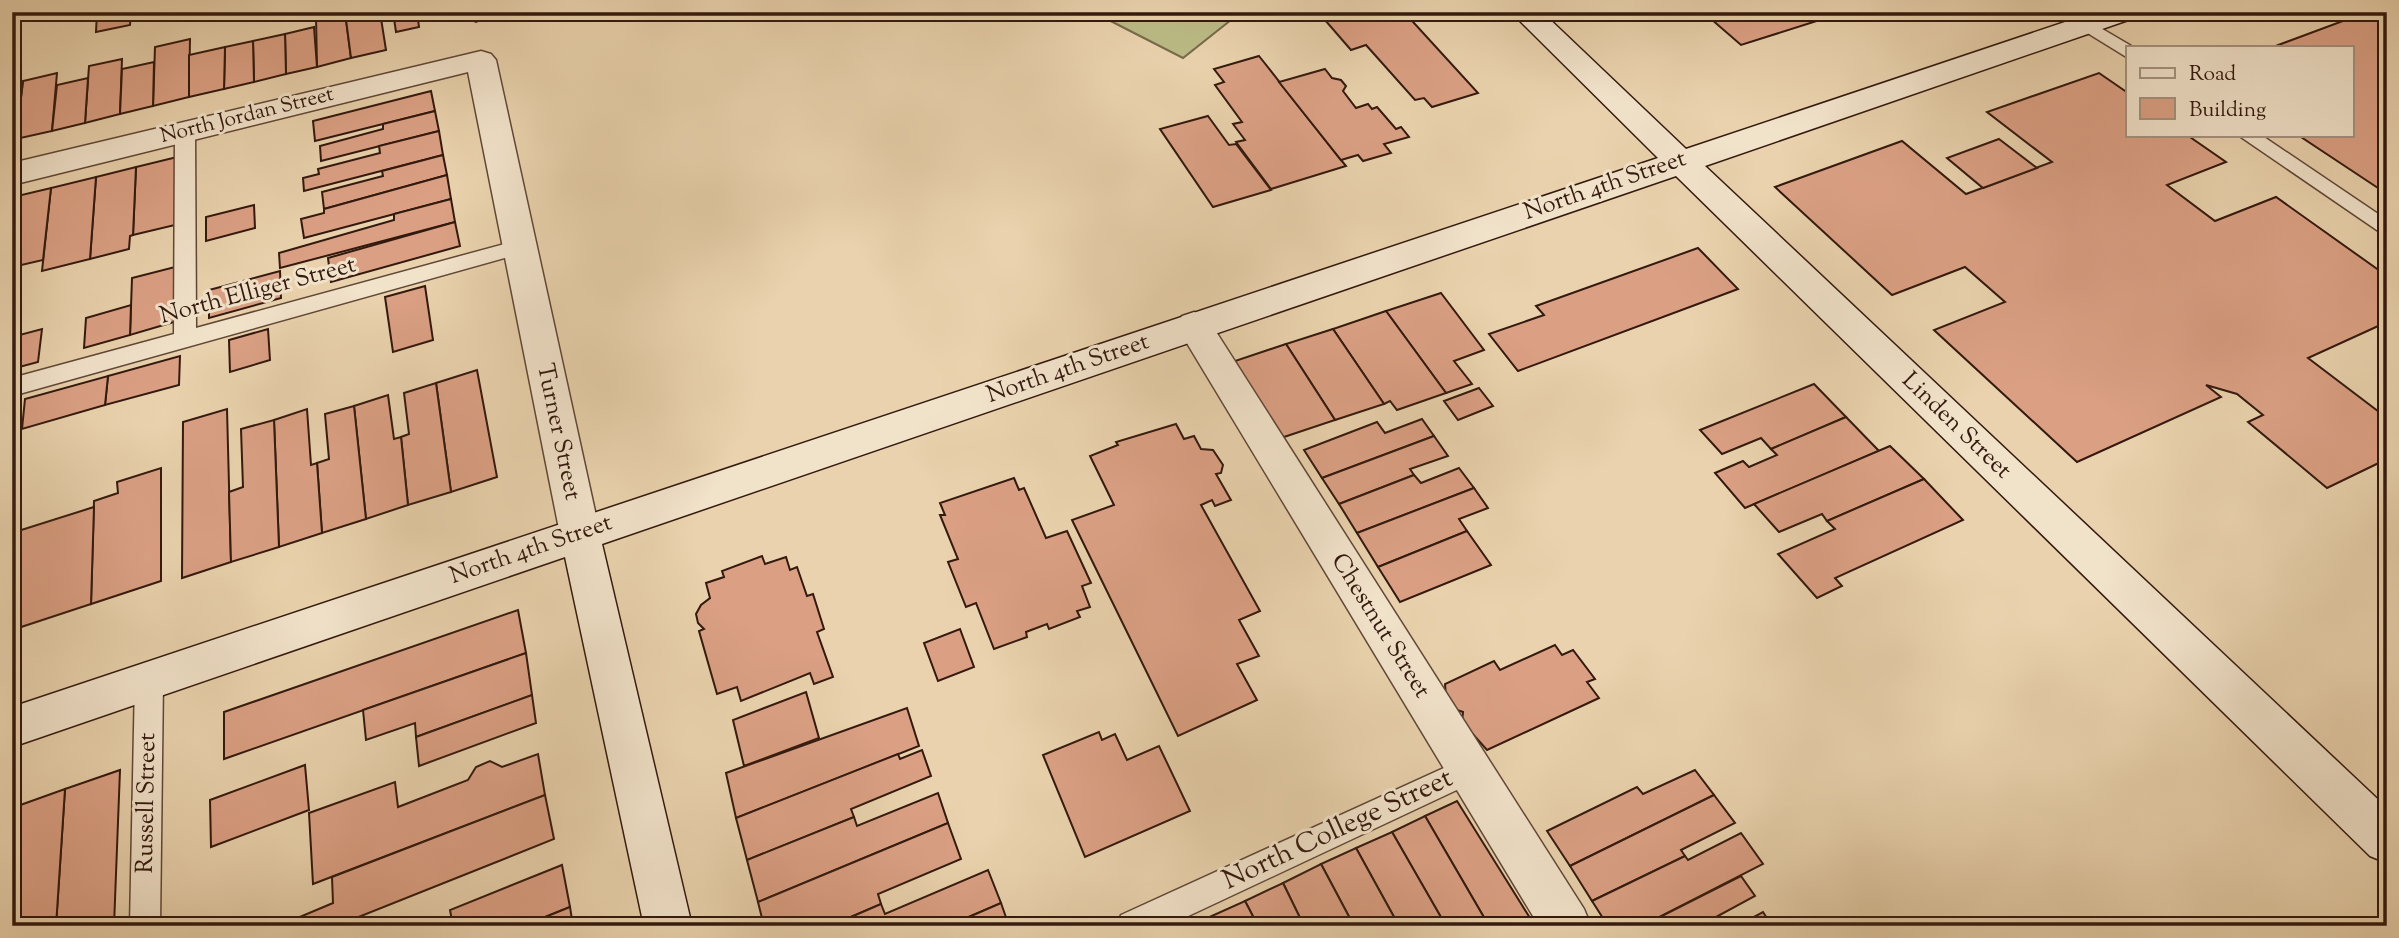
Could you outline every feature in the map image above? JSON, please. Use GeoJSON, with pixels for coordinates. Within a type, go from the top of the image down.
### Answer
{"type":"FeatureCollection","features":[{"type":"Feature","properties":{"kind":"street","name":"Linden Street"},"geometry":{"type":"LineString","coordinates":[[1525,12],[2387,840]]}},
{"type":"Feature","properties":{"kind":"street","name":"North 4th Street"},"geometry":{"type":"LineString","coordinates":[[12,727],[1679,160],[2124,12]]}},
{"type":"Feature","properties":{"kind":"street","name":"North Jordan Street"},"geometry":{"type":"LineString","coordinates":[[12,174],[481,60]]}},
{"type":"Feature","properties":{"kind":"street","name":"Turner Street"},"geometry":{"type":"LineString","coordinates":[[481,60],[580,534],[668,926]]}},
{"type":"Feature","properties":{"kind":"street","name":"Chestnut Street"},"geometry":{"type":"LineString","coordinates":[[1194,325],[1567,926]]}},
{"type":"Feature","properties":{"kind":"lane"},"geometry":{"type":"LineString","coordinates":[[2087,25],[2126,51]]}},
{"type":"Feature","properties":{"kind":"lane"},"geometry":{"type":"LineString","coordinates":[[185,131],[185,338]]}},
{"type":"Feature","properties":{"kind":"lane"},"geometry":{"type":"LineString","coordinates":[[2249,136],[2387,230]]}},
{"type":"Feature","properties":{"kind":"lane","name":"North Elliger Street"},"geometry":{"type":"LineString","coordinates":[[12,387],[519,247]]}},
{"type":"Feature","properties":{"kind":"lane","name":"Russell Street"},"geometry":{"type":"LineString","coordinates":[[145,926],[149,680]]}},
{"type":"Feature","properties":{"kind":"lane","name":"North College Street"},"geometry":{"type":"LineString","coordinates":[[1132,926],[1167,918],[1468,770]]}},
{"type":"Feature","properties":{"kind":"green space"},"geometry":{"type":"Polygon","coordinates":[[[1093,12],[1241,12],[1183,58],[1093,12]]]}},
{"type":"Feature","properties":{"kind":"building"},"geometry":{"type":"Polygon","coordinates":[[[97,12],[131,12],[130,25],[96,32],[97,12]]]}},
{"type":"Feature","properties":{"kind":"building"},"geometry":{"type":"Polygon","coordinates":[[[332,12],[345,12],[351,58],[317,67],[316,17],[332,12]]]}},
{"type":"Feature","properties":{"kind":"building"},"geometry":{"type":"Polygon","coordinates":[[[345,12],[380,12],[386,50],[351,58],[345,12]]]}},
{"type":"Feature","properties":{"kind":"building"},"geometry":{"type":"Polygon","coordinates":[[[393,12],[417,12],[419,27],[396,32],[393,12]]]}},
{"type":"Feature","properties":{"kind":"building"},"geometry":{"type":"Polygon","coordinates":[[[1318,12],[1404,12],[1478,93],[1432,107],[1424,98],[1415,100],[1366,45],[1351,50],[1318,12]]]}},
{"type":"Feature","properties":{"kind":"building"},"geometry":{"type":"Polygon","coordinates":[[[1703,12],[1845,12],[1741,45],[1703,12]]]}},
{"type":"Feature","properties":{"kind":"building"},"geometry":{"type":"Polygon","coordinates":[[[2367,12],[2387,12],[2387,194],[2300,136],[2354,136],[2354,46],[2276,46],[2367,12]]]}},
{"type":"Feature","properties":{"kind":"building"},"geometry":{"type":"Polygon","coordinates":[[[314,27],[317,67],[286,74],[285,34],[314,27]]]}},
{"type":"Feature","properties":{"kind":"building"},"geometry":{"type":"Polygon","coordinates":[[[285,34],[286,74],[254,82],[253,41],[285,34]]]}},
{"type":"Feature","properties":{"kind":"building"},"geometry":{"type":"Polygon","coordinates":[[[190,39],[189,97],[153,106],[155,47],[190,39]]]}},
{"type":"Feature","properties":{"kind":"building"},"geometry":{"type":"Polygon","coordinates":[[[253,41],[254,82],[224,89],[225,47],[253,41]]]}},
{"type":"Feature","properties":{"kind":"building"},"geometry":{"type":"Polygon","coordinates":[[[225,47],[224,89],[189,97],[189,55],[225,47]]]}},
{"type":"Feature","properties":{"kind":"building"},"geometry":{"type":"Polygon","coordinates":[[[1259,56],[1346,166],[1271,189],[1236,142],[1245,140],[1233,124],[1242,122],[1215,85],[1224,82],[1214,69],[1259,56]]]}},
{"type":"Feature","properties":{"kind":"building"},"geometry":{"type":"Polygon","coordinates":[[[122,59],[120,114],[85,123],[89,66],[122,59]]]}},
{"type":"Feature","properties":{"kind":"building"},"geometry":{"type":"Polygon","coordinates":[[[154,62],[153,106],[120,114],[122,69],[154,62]]]}},
{"type":"Feature","properties":{"kind":"building"},"geometry":{"type":"Polygon","coordinates":[[[1325,69],[1332,78],[1341,80],[1346,86],[1343,91],[1356,108],[1368,104],[1372,109],[1377,107],[1396,129],[1401,127],[1409,137],[1384,144],[1391,153],[1363,161],[1358,155],[1341,160],[1279,82],[1325,69]]]}},
{"type":"Feature","properties":{"kind":"building"},"geometry":{"type":"Polygon","coordinates":[[[57,73],[52,131],[16,139],[23,81],[57,73]]]}},
{"type":"Feature","properties":{"kind":"building"},"geometry":{"type":"Polygon","coordinates":[[[2099,73],[2126,92],[2126,136],[2188,136],[2226,162],[2167,185],[2215,221],[2276,197],[2387,276],[2387,322],[2308,358],[2387,418],[2387,459],[2327,488],[2248,422],[2263,415],[2237,394],[2206,385],[2221,397],[2077,462],[1934,330],[2005,302],[1965,267],[1892,295],[1775,187],[1902,141],[1966,194],[2052,162],[1987,112],[2099,73]]]}},
{"type":"Feature","properties":{"kind":"building"},"geometry":{"type":"Polygon","coordinates":[[[88,78],[85,123],[52,131],[57,85],[88,78]]]}},
{"type":"Feature","properties":{"kind":"building"},"geometry":{"type":"Polygon","coordinates":[[[23,81],[16,139],[12,140],[12,84],[23,81]]]}},
{"type":"Feature","properties":{"kind":"building"},"geometry":{"type":"Polygon","coordinates":[[[431,91],[435,111],[315,141],[313,121],[431,91]]]}},
{"type":"Feature","properties":{"kind":"building"},"geometry":{"type":"Polygon","coordinates":[[[435,111],[439,131],[321,161],[320,146],[383,129],[383,124],[435,111]]]}},
{"type":"Feature","properties":{"kind":"building"},"geometry":{"type":"Polygon","coordinates":[[[1208,116],[1229,145],[1236,144],[1271,190],[1213,207],[1160,129],[1208,116]]]}},
{"type":"Feature","properties":{"kind":"building"},"geometry":{"type":"Polygon","coordinates":[[[439,131],[443,155],[304,191],[303,178],[319,174],[318,169],[380,153],[379,146],[439,131]]]}},
{"type":"Feature","properties":{"kind":"building"},"geometry":{"type":"Polygon","coordinates":[[[1999,139],[2037,168],[1983,188],[1947,158],[1999,139]]]}},
{"type":"Feature","properties":{"kind":"building"},"geometry":{"type":"Polygon","coordinates":[[[443,155],[447,175],[324,209],[322,192],[383,176],[382,171],[443,155]]]}},
{"type":"Feature","properties":{"kind":"building"},"geometry":{"type":"Polygon","coordinates":[[[177,157],[175,225],[133,235],[136,167],[177,157]]]}},
{"type":"Feature","properties":{"kind":"building"},"geometry":{"type":"Polygon","coordinates":[[[136,167],[133,235],[130,236],[129,249],[90,259],[96,177],[136,167]]]}},
{"type":"Feature","properties":{"kind":"building"},"geometry":{"type":"Polygon","coordinates":[[[447,175],[451,199],[304,238],[301,219],[324,213],[324,209],[447,175]]]}},
{"type":"Feature","properties":{"kind":"building"},"geometry":{"type":"Polygon","coordinates":[[[96,177],[90,259],[42,271],[51,188],[96,177]]]}},
{"type":"Feature","properties":{"kind":"building"},"geometry":{"type":"Polygon","coordinates":[[[51,188],[43,260],[17,266],[20,236],[12,238],[13,197],[51,188]]]}},
{"type":"Feature","properties":{"kind":"building"},"geometry":{"type":"Polygon","coordinates":[[[451,199],[455,222],[280,268],[279,253],[394,220],[394,214],[451,199]]]}},
{"type":"Feature","properties":{"kind":"building"},"geometry":{"type":"Polygon","coordinates":[[[254,205],[255,228],[206,241],[206,217],[254,205]]]}},
{"type":"Feature","properties":{"kind":"building"},"geometry":{"type":"Polygon","coordinates":[[[455,222],[460,246],[331,282],[328,258],[455,222]]]}},
{"type":"Feature","properties":{"kind":"building"},"geometry":{"type":"Polygon","coordinates":[[[1698,248],[1738,289],[1518,371],[1489,334],[1544,315],[1536,306],[1698,248]]]}},
{"type":"Feature","properties":{"kind":"building"},"geometry":{"type":"Polygon","coordinates":[[[175,267],[174,322],[130,335],[132,278],[175,267]]]}},
{"type":"Feature","properties":{"kind":"building"},"geometry":{"type":"Polygon","coordinates":[[[280,271],[281,298],[209,318],[209,290],[280,271]]]}},
{"type":"Feature","properties":{"kind":"building"},"geometry":{"type":"Polygon","coordinates":[[[425,286],[433,340],[393,352],[385,297],[425,286]]]}},
{"type":"Feature","properties":{"kind":"building"},"geometry":{"type":"Polygon","coordinates":[[[1441,293],[1484,350],[1454,361],[1472,384],[1446,393],[1386,311],[1441,293]]]}},
{"type":"Feature","properties":{"kind":"building"},"geometry":{"type":"Polygon","coordinates":[[[131,305],[130,335],[84,348],[86,318],[131,305]]]}},
{"type":"Feature","properties":{"kind":"building"},"geometry":{"type":"Polygon","coordinates":[[[1386,311],[1446,393],[1397,410],[1390,401],[1384,404],[1333,329],[1386,311]]]}},
{"type":"Feature","properties":{"kind":"building"},"geometry":{"type":"Polygon","coordinates":[[[42,329],[38,362],[12,369],[12,337],[42,329]]]}},
{"type":"Feature","properties":{"kind":"building"},"geometry":{"type":"Polygon","coordinates":[[[268,329],[270,360],[230,372],[229,340],[268,329]]]}},
{"type":"Feature","properties":{"kind":"building"},"geometry":{"type":"Polygon","coordinates":[[[1333,329],[1384,404],[1335,420],[1286,344],[1333,329]]]}},
{"type":"Feature","properties":{"kind":"building"},"geometry":{"type":"Polygon","coordinates":[[[1286,344],[1335,420],[1281,438],[1235,361],[1286,344]]]}},
{"type":"Feature","properties":{"kind":"building"},"geometry":{"type":"Polygon","coordinates":[[[180,356],[179,385],[105,405],[108,376],[180,356]]]}},
{"type":"Feature","properties":{"kind":"building"},"geometry":{"type":"Polygon","coordinates":[[[477,370],[497,477],[451,492],[436,383],[477,370]]]}},
{"type":"Feature","properties":{"kind":"building"},"geometry":{"type":"Polygon","coordinates":[[[108,376],[105,405],[22,429],[25,399],[108,376]]]}},
{"type":"Feature","properties":{"kind":"building"},"geometry":{"type":"Polygon","coordinates":[[[436,383],[451,492],[408,505],[401,437],[409,434],[404,393],[436,383]]]}},
{"type":"Feature","properties":{"kind":"building"},"geometry":{"type":"Polygon","coordinates":[[[1814,384],[1846,417],[1771,449],[1761,438],[1722,454],[1700,430],[1814,384]]]}},
{"type":"Feature","properties":{"kind":"building"},"geometry":{"type":"Polygon","coordinates":[[[1479,388],[1493,406],[1458,420],[1444,401],[1479,388]]]}},
{"type":"Feature","properties":{"kind":"building"},"geometry":{"type":"Polygon","coordinates":[[[388,395],[394,439],[401,437],[408,505],[366,519],[354,406],[388,395]]]}},
{"type":"Feature","properties":{"kind":"building"},"geometry":{"type":"Polygon","coordinates":[[[20,403],[17,435],[12,436],[12,405],[20,403]]]}},
{"type":"Feature","properties":{"kind":"building"},"geometry":{"type":"Polygon","coordinates":[[[354,406],[366,519],[322,533],[317,463],[329,459],[325,414],[354,406]]]}},
{"type":"Feature","properties":{"kind":"building"},"geometry":{"type":"Polygon","coordinates":[[[227,409],[231,562],[182,578],[183,422],[227,409]]]}},
{"type":"Feature","properties":{"kind":"building"},"geometry":{"type":"Polygon","coordinates":[[[307,409],[311,465],[317,463],[322,533],[279,547],[274,420],[307,409]]]}},
{"type":"Feature","properties":{"kind":"building"},"geometry":{"type":"Polygon","coordinates":[[[1846,417],[1879,451],[1745,508],[1715,473],[1743,461],[1749,467],[1777,455],[1771,449],[1846,417]]]}},
{"type":"Feature","properties":{"kind":"building"},"geometry":{"type":"Polygon","coordinates":[[[1422,419],[1434,436],[1322,478],[1304,450],[1377,422],[1385,433],[1422,419]]]}},
{"type":"Feature","properties":{"kind":"building"},"geometry":{"type":"Polygon","coordinates":[[[274,420],[279,547],[231,562],[229,492],[243,487],[241,429],[274,420]]]}},
{"type":"Feature","properties":{"kind":"building"},"geometry":{"type":"Polygon","coordinates":[[[1176,424],[1184,439],[1194,436],[1201,449],[1213,450],[1223,465],[1221,473],[1216,474],[1231,500],[1215,506],[1212,500],[1201,505],[1260,611],[1239,620],[1259,656],[1237,664],[1257,700],[1178,736],[1072,520],[1114,505],[1090,456],[1118,445],[1116,442],[1176,424]]]}},
{"type":"Feature","properties":{"kind":"building"},"geometry":{"type":"Polygon","coordinates":[[[1434,436],[1448,456],[1410,469],[1414,475],[1339,504],[1322,478],[1434,436]]]}},
{"type":"Feature","properties":{"kind":"building"},"geometry":{"type":"Polygon","coordinates":[[[1890,446],[1924,479],[1827,521],[1822,514],[1779,532],[1754,504],[1890,446]]]}},
{"type":"Feature","properties":{"kind":"building"},"geometry":{"type":"Polygon","coordinates":[[[161,468],[161,581],[91,604],[94,501],[118,493],[117,482],[161,468]]]}},
{"type":"Feature","properties":{"kind":"building"},"geometry":{"type":"Polygon","coordinates":[[[1459,468],[1474,488],[1357,533],[1339,504],[1414,475],[1421,483],[1459,468]]]}},
{"type":"Feature","properties":{"kind":"building"},"geometry":{"type":"Polygon","coordinates":[[[1014,478],[1019,490],[1024,488],[1046,538],[1067,531],[1091,583],[1082,586],[1090,607],[1077,611],[1080,617],[1049,629],[1047,624],[1026,632],[1027,637],[994,649],[976,603],[966,607],[948,562],[958,559],[940,515],[945,515],[940,503],[1014,478]]]}},
{"type":"Feature","properties":{"kind":"building"},"geometry":{"type":"Polygon","coordinates":[[[1924,479],[1963,520],[1835,578],[1842,586],[1817,598],[1778,554],[1835,529],[1827,521],[1924,479]]]}},
{"type":"Feature","properties":{"kind":"building"},"geometry":{"type":"Polygon","coordinates":[[[1474,488],[1488,508],[1459,519],[1467,531],[1378,567],[1357,533],[1474,488]]]}},
{"type":"Feature","properties":{"kind":"building"},"geometry":{"type":"Polygon","coordinates":[[[94,507],[91,604],[12,630],[18,531],[94,507]]]}},
{"type":"Feature","properties":{"kind":"building"},"geometry":{"type":"Polygon","coordinates":[[[1467,531],[1491,565],[1400,602],[1378,567],[1467,531]]]}},
{"type":"Feature","properties":{"kind":"building"},"geometry":{"type":"Polygon","coordinates":[[[762,556],[765,564],[786,557],[790,570],[797,567],[807,596],[813,594],[824,629],[817,632],[833,677],[814,684],[810,673],[741,701],[737,687],[717,694],[699,631],[704,629],[698,623],[696,614],[701,605],[710,598],[706,583],[724,577],[722,571],[762,556]]]}},
{"type":"Feature","properties":{"kind":"building"},"geometry":{"type":"Polygon","coordinates":[[[518,610],[526,653],[224,759],[224,712],[518,610]]]}},
{"type":"Feature","properties":{"kind":"building"},"geometry":{"type":"Polygon","coordinates":[[[960,629],[974,667],[938,681],[924,643],[960,629]]]}},
{"type":"Feature","properties":{"kind":"building"},"geometry":{"type":"Polygon","coordinates":[[[1555,645],[1562,655],[1573,650],[1595,679],[1587,682],[1599,698],[1487,750],[1462,722],[1463,712],[1454,709],[1446,696],[1445,684],[1494,661],[1500,670],[1555,645]]]}},
{"type":"Feature","properties":{"kind":"building"},"geometry":{"type":"Polygon","coordinates":[[[526,653],[532,695],[416,737],[415,723],[366,740],[363,710],[526,653]]]}},
{"type":"Feature","properties":{"kind":"building"},"geometry":{"type":"Polygon","coordinates":[[[806,692],[819,738],[744,766],[733,720],[806,692]]]}},
{"type":"Feature","properties":{"kind":"building"},"geometry":{"type":"Polygon","coordinates":[[[532,695],[536,723],[419,766],[416,737],[532,695]]]}},
{"type":"Feature","properties":{"kind":"building"},"geometry":{"type":"Polygon","coordinates":[[[907,708],[919,746],[736,818],[726,773],[907,708]]]}},
{"type":"Feature","properties":{"kind":"building"},"geometry":{"type":"Polygon","coordinates":[[[1099,732],[1102,740],[1115,734],[1127,760],[1159,746],[1190,811],[1085,857],[1043,755],[1099,732]]]}},
{"type":"Feature","properties":{"kind":"building"},"geometry":{"type":"Polygon","coordinates":[[[922,750],[931,776],[851,809],[854,817],[747,860],[736,818],[898,754],[900,759],[922,750]]]}},
{"type":"Feature","properties":{"kind":"building"},"geometry":{"type":"Polygon","coordinates":[[[538,754],[545,795],[313,884],[309,813],[395,782],[398,807],[468,780],[476,767],[490,761],[502,767],[538,754]]]}},
{"type":"Feature","properties":{"kind":"building"},"geometry":{"type":"Polygon","coordinates":[[[305,765],[309,810],[211,847],[210,800],[305,765]]]}},
{"type":"Feature","properties":{"kind":"building"},"geometry":{"type":"Polygon","coordinates":[[[120,770],[114,926],[56,926],[65,789],[120,770]]]}},
{"type":"Feature","properties":{"kind":"building"},"geometry":{"type":"Polygon","coordinates":[[[1695,770],[1714,795],[1570,866],[1547,831],[1637,787],[1643,794],[1695,770]]]}},
{"type":"Feature","properties":{"kind":"building"},"geometry":{"type":"Polygon","coordinates":[[[65,789],[56,926],[13,926],[12,808],[65,789]]]}},
{"type":"Feature","properties":{"kind":"building"},"geometry":{"type":"Polygon","coordinates":[[[938,793],[948,823],[758,902],[747,860],[854,817],[857,826],[938,793]]]}},
{"type":"Feature","properties":{"kind":"building"},"geometry":{"type":"Polygon","coordinates":[[[545,795],[554,839],[336,926],[247,926],[271,918],[288,922],[333,903],[332,877],[545,795]]]}},
{"type":"Feature","properties":{"kind":"building"},"geometry":{"type":"Polygon","coordinates":[[[1714,795],[1735,823],[1681,850],[1685,856],[1592,901],[1570,866],[1714,795]]]}},
{"type":"Feature","properties":{"kind":"building"},"geometry":{"type":"Polygon","coordinates":[[[1457,801],[1535,926],[1489,926],[1425,816],[1457,801]]]}},
{"type":"Feature","properties":{"kind":"building"},"geometry":{"type":"Polygon","coordinates":[[[1425,816],[1489,926],[1446,926],[1392,832],[1425,816]]]}},
{"type":"Feature","properties":{"kind":"building"},"geometry":{"type":"Polygon","coordinates":[[[948,823],[961,859],[878,894],[881,904],[830,926],[764,926],[758,902],[948,823]]]}},
{"type":"Feature","properties":{"kind":"building"},"geometry":{"type":"Polygon","coordinates":[[[1392,832],[1446,926],[1399,926],[1356,848],[1392,832]]]}},
{"type":"Feature","properties":{"kind":"building"},"geometry":{"type":"Polygon","coordinates":[[[1741,833],[1763,864],[1642,926],[1608,926],[1592,901],[1685,856],[1688,860],[1741,833]]]}},
{"type":"Feature","properties":{"kind":"building"},"geometry":{"type":"Polygon","coordinates":[[[1356,848],[1399,926],[1354,926],[1321,864],[1356,848]]]}},
{"type":"Feature","properties":{"kind":"building"},"geometry":{"type":"Polygon","coordinates":[[[1321,864],[1354,926],[1304,926],[1283,883],[1321,864]]]}},
{"type":"Feature","properties":{"kind":"building"},"geometry":{"type":"Polygon","coordinates":[[[562,865],[570,907],[523,926],[453,926],[450,910],[562,865]]]}},
{"type":"Feature","properties":{"kind":"building"},"geometry":{"type":"Polygon","coordinates":[[[988,870],[1001,903],[948,926],[830,926],[881,904],[885,914],[988,870]]]}},
{"type":"Feature","properties":{"kind":"building"},"geometry":{"type":"Polygon","coordinates":[[[1741,876],[1755,896],[1716,917],[1720,926],[1642,926],[1741,876]]]}},
{"type":"Feature","properties":{"kind":"building"},"geometry":{"type":"Polygon","coordinates":[[[1283,883],[1304,926],[1258,926],[1245,901],[1283,883]]]}},
{"type":"Feature","properties":{"kind":"building"},"geometry":{"type":"Polygon","coordinates":[[[1245,901],[1258,926],[1197,926],[1196,923],[1245,901]]]}},
{"type":"Feature","properties":{"kind":"building"},"geometry":{"type":"Polygon","coordinates":[[[1001,903],[1009,926],[948,926],[1001,903]]]}},
{"type":"Feature","properties":{"kind":"building"},"geometry":{"type":"Polygon","coordinates":[[[570,907],[573,926],[523,926],[570,907]]]}},
{"type":"Feature","properties":{"kind":"building"},"geometry":{"type":"Polygon","coordinates":[[[1763,912],[1772,926],[1737,926],[1763,912]]]}}]}
